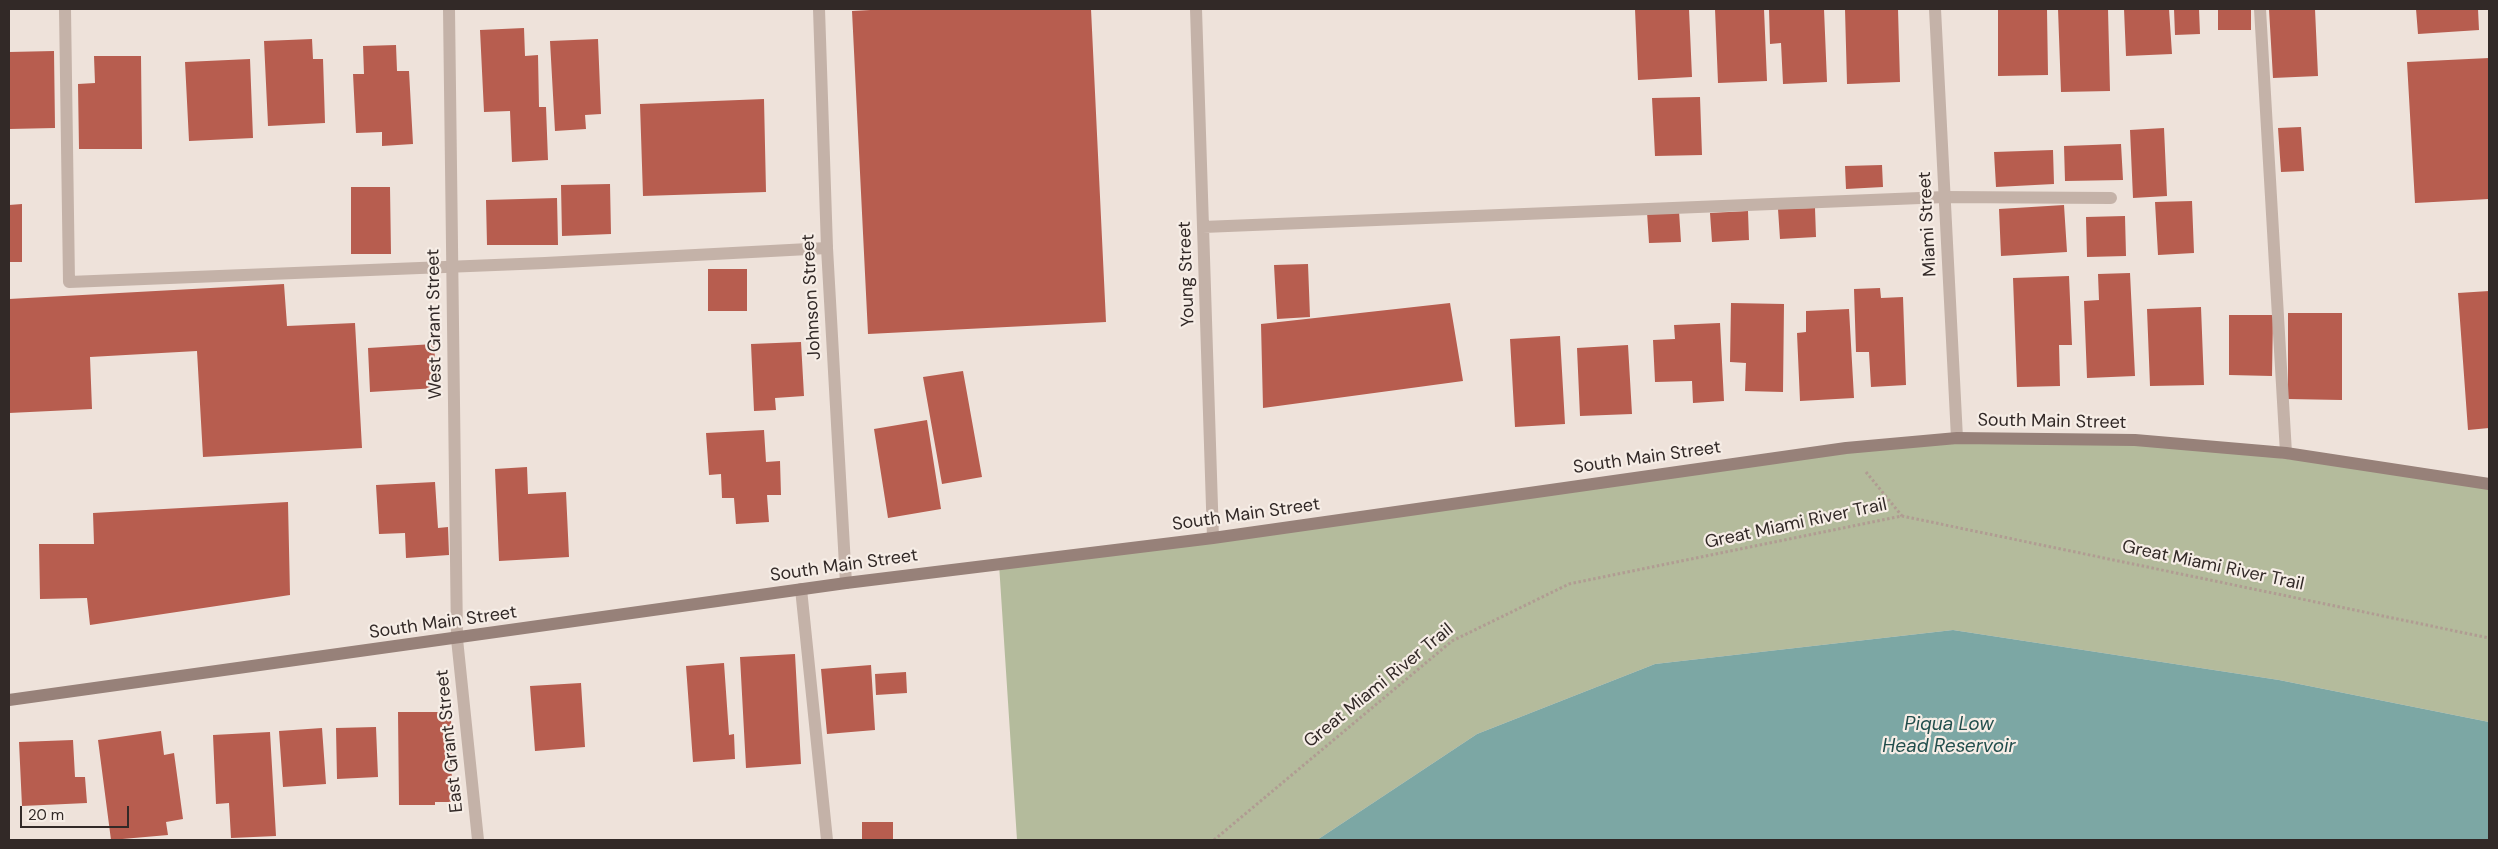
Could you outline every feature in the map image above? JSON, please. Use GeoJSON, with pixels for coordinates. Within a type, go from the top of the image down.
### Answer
{"type":"FeatureCollection","features":[{"type":"Feature","properties":{"kind":"main road","name":"South Main Street"},"geometry":{"type":"LineString","coordinates":[[9,700],[457,639],[801,589],[1213,538],[1846,448],[1957,438],[2135,440],[2286,453],[2489,484]]}},
{"type":"Feature","properties":{"kind":"street"},"geometry":{"type":"LineString","coordinates":[[66,9],[69,282],[826,248]]}},
{"type":"Feature","properties":{"kind":"street","name":"West Grant Street"},"geometry":{"type":"LineString","coordinates":[[449,9],[457,639]]}},
{"type":"Feature","properties":{"kind":"street","name":"Johnson Street"},"geometry":{"type":"LineString","coordinates":[[819,9],[826,248],[846,583]]}},
{"type":"Feature","properties":{"kind":"street","name":"Young Street"},"geometry":{"type":"LineString","coordinates":[[1196,9],[1213,538]]}},
{"type":"Feature","properties":{"kind":"street","name":"Miami Street"},"geometry":{"type":"LineString","coordinates":[[1935,9],[1957,438]]}},
{"type":"Feature","properties":{"kind":"street"},"geometry":{"type":"LineString","coordinates":[[2260,9],[2286,453]]}},
{"type":"Feature","properties":{"kind":"street"},"geometry":{"type":"LineString","coordinates":[[1203,227],[1944,197],[2111,198]]}},
{"type":"Feature","properties":{"kind":"street"},"geometry":{"type":"LineString","coordinates":[[801,589],[827,840]]}},
{"type":"Feature","properties":{"kind":"street","name":"East Grant Street"},"geometry":{"type":"LineString","coordinates":[[457,639],[478,840]]}},
{"type":"Feature","properties":{"kind":"path"},"geometry":{"type":"LineString","coordinates":[[1846,448],[1902,516]]}},
{"type":"Feature","properties":{"kind":"path","name":"Great Miami River Trail"},"geometry":{"type":"LineString","coordinates":[[1214,840],[1452,640],[1569,584],[1902,516],[2489,638]]}},
{"type":"Feature","properties":{"kind":"green space"},"geometry":{"type":"Polygon","coordinates":[[[1957,438],[2135,440],[2489,484],[2489,722],[2279,680],[1953,630],[1655,664],[1477,734],[1317,840],[1017,840],[999,564],[1957,438]]]}},
{"type":"Feature","properties":{"kind":"water","name":"Piqua Low Head Reservoir"},"geometry":{"type":"Polygon","coordinates":[[[1953,630],[2279,680],[2489,722],[2489,840],[1317,840],[1477,734],[1655,664],[1953,630]]]}},
{"type":"Feature","properties":{"kind":"building"},"geometry":{"type":"Polygon","coordinates":[[[889,9],[1091,9],[1106,322],[868,334],[852,11],[889,9]]]}},
{"type":"Feature","properties":{"kind":"building"},"geometry":{"type":"Polygon","coordinates":[[[1635,9],[1689,9],[1692,77],[1638,80],[1635,9]]]}},
{"type":"Feature","properties":{"kind":"building"},"geometry":{"type":"Polygon","coordinates":[[[1715,9],[1764,9],[1767,81],[1718,83],[1715,9]]]}},
{"type":"Feature","properties":{"kind":"building"},"geometry":{"type":"Polygon","coordinates":[[[1769,9],[1824,9],[1827,82],[1783,84],[1781,43],[1770,44],[1769,9]]]}},
{"type":"Feature","properties":{"kind":"building"},"geometry":{"type":"Polygon","coordinates":[[[1845,9],[1898,9],[1900,82],[1847,84],[1845,9]]]}},
{"type":"Feature","properties":{"kind":"building"},"geometry":{"type":"Polygon","coordinates":[[[1998,9],[2047,9],[2048,75],[1998,76],[1998,9]]]}},
{"type":"Feature","properties":{"kind":"building"},"geometry":{"type":"Polygon","coordinates":[[[2058,9],[2108,9],[2110,91],[2061,92],[2058,9]]]}},
{"type":"Feature","properties":{"kind":"building"},"geometry":{"type":"Polygon","coordinates":[[[2124,9],[2169,9],[2172,54],[2126,56],[2124,9]]]}},
{"type":"Feature","properties":{"kind":"building"},"geometry":{"type":"Polygon","coordinates":[[[2174,9],[2199,9],[2200,34],[2175,35],[2174,9]]]}},
{"type":"Feature","properties":{"kind":"building"},"geometry":{"type":"Polygon","coordinates":[[[2218,9],[2251,9],[2251,30],[2218,30],[2218,9]]]}},
{"type":"Feature","properties":{"kind":"building"},"geometry":{"type":"Polygon","coordinates":[[[2269,9],[2315,9],[2318,76],[2273,78],[2269,9]]]}},
{"type":"Feature","properties":{"kind":"building"},"geometry":{"type":"Polygon","coordinates":[[[2416,9],[2478,9],[2479,30],[2418,34],[2416,9]]]}},
{"type":"Feature","properties":{"kind":"building"},"geometry":{"type":"Polygon","coordinates":[[[524,28],[525,56],[538,55],[539,107],[546,107],[548,160],[512,162],[510,111],[484,112],[480,30],[524,28]]]}},
{"type":"Feature","properties":{"kind":"building"},"geometry":{"type":"Polygon","coordinates":[[[312,39],[313,59],[323,59],[325,123],[268,126],[264,41],[312,39]]]}},
{"type":"Feature","properties":{"kind":"building"},"geometry":{"type":"Polygon","coordinates":[[[598,39],[601,114],[585,115],[586,129],[555,131],[550,41],[598,39]]]}},
{"type":"Feature","properties":{"kind":"building"},"geometry":{"type":"Polygon","coordinates":[[[396,45],[397,71],[409,71],[413,144],[382,146],[382,132],[356,133],[353,74],[364,74],[363,46],[396,45]]]}},
{"type":"Feature","properties":{"kind":"building"},"geometry":{"type":"Polygon","coordinates":[[[54,51],[55,128],[9,129],[9,52],[54,51]]]}},
{"type":"Feature","properties":{"kind":"building"},"geometry":{"type":"Polygon","coordinates":[[[94,56],[141,56],[142,149],[79,149],[78,84],[95,83],[94,56]]]}},
{"type":"Feature","properties":{"kind":"building"},"geometry":{"type":"Polygon","coordinates":[[[2489,58],[2489,199],[2415,203],[2407,62],[2489,58]]]}},
{"type":"Feature","properties":{"kind":"building"},"geometry":{"type":"Polygon","coordinates":[[[250,59],[253,138],[189,141],[185,62],[250,59]]]}},
{"type":"Feature","properties":{"kind":"building"},"geometry":{"type":"Polygon","coordinates":[[[1700,97],[1702,155],[1655,156],[1652,98],[1700,97]]]}},
{"type":"Feature","properties":{"kind":"building"},"geometry":{"type":"Polygon","coordinates":[[[764,99],[766,192],[643,196],[640,104],[764,99]]]}},
{"type":"Feature","properties":{"kind":"building"},"geometry":{"type":"Polygon","coordinates":[[[2301,127],[2304,171],[2281,172],[2278,128],[2301,127]]]}},
{"type":"Feature","properties":{"kind":"building"},"geometry":{"type":"Polygon","coordinates":[[[2164,128],[2167,196],[2133,198],[2130,130],[2164,128]]]}},
{"type":"Feature","properties":{"kind":"building"},"geometry":{"type":"Polygon","coordinates":[[[2121,144],[2123,180],[2065,181],[2064,146],[2121,144]]]}},
{"type":"Feature","properties":{"kind":"building"},"geometry":{"type":"Polygon","coordinates":[[[2053,150],[2054,184],[1996,187],[1994,152],[2053,150]]]}},
{"type":"Feature","properties":{"kind":"building"},"geometry":{"type":"Polygon","coordinates":[[[1882,165],[1883,187],[1846,189],[1845,166],[1882,165]]]}},
{"type":"Feature","properties":{"kind":"building"},"geometry":{"type":"Polygon","coordinates":[[[610,184],[611,234],[562,236],[561,185],[610,184]]]}},
{"type":"Feature","properties":{"kind":"building"},"geometry":{"type":"Polygon","coordinates":[[[351,187],[390,187],[391,254],[351,254],[351,187]]]}},
{"type":"Feature","properties":{"kind":"building"},"geometry":{"type":"Polygon","coordinates":[[[557,198],[558,245],[487,245],[486,200],[557,198]]]}},
{"type":"Feature","properties":{"kind":"building"},"geometry":{"type":"Polygon","coordinates":[[[2192,201],[2194,253],[2158,255],[2155,202],[2192,201]]]}},
{"type":"Feature","properties":{"kind":"building"},"geometry":{"type":"Polygon","coordinates":[[[22,204],[22,262],[9,262],[9,205],[22,204]]]}},
{"type":"Feature","properties":{"kind":"building"},"geometry":{"type":"Polygon","coordinates":[[[2064,205],[2067,252],[2001,256],[1999,209],[2064,205]]]}},
{"type":"Feature","properties":{"kind":"building"},"geometry":{"type":"Polygon","coordinates":[[[1815,208],[1816,237],[1780,239],[1778,209],[1815,208]]]}},
{"type":"Feature","properties":{"kind":"building"},"geometry":{"type":"Polygon","coordinates":[[[1679,211],[1681,242],[1649,243],[1647,212],[1679,211]]]}},
{"type":"Feature","properties":{"kind":"building"},"geometry":{"type":"Polygon","coordinates":[[[1748,211],[1749,240],[1712,242],[1710,213],[1748,211]]]}},
{"type":"Feature","properties":{"kind":"building"},"geometry":{"type":"Polygon","coordinates":[[[2125,216],[2126,256],[2087,257],[2086,217],[2125,216]]]}},
{"type":"Feature","properties":{"kind":"building"},"geometry":{"type":"Polygon","coordinates":[[[1308,264],[1310,317],[1277,319],[1274,265],[1308,264]]]}},
{"type":"Feature","properties":{"kind":"building"},"geometry":{"type":"Polygon","coordinates":[[[708,269],[747,269],[747,311],[708,311],[708,269]]]}},
{"type":"Feature","properties":{"kind":"building"},"geometry":{"type":"Polygon","coordinates":[[[2130,273],[2135,376],[2087,378],[2084,301],[2099,300],[2098,274],[2130,273]]]}},
{"type":"Feature","properties":{"kind":"building"},"geometry":{"type":"Polygon","coordinates":[[[2069,276],[2072,345],[2059,345],[2060,386],[2017,387],[2013,278],[2069,276]]]}},
{"type":"Feature","properties":{"kind":"building"},"geometry":{"type":"Polygon","coordinates":[[[284,284],[287,326],[355,323],[362,448],[203,457],[197,351],[90,357],[92,409],[9,413],[9,299],[284,284]]]}},
{"type":"Feature","properties":{"kind":"building"},"geometry":{"type":"Polygon","coordinates":[[[1880,288],[1881,298],[1903,297],[1906,385],[1871,387],[1869,352],[1856,352],[1854,289],[1880,288]]]}},
{"type":"Feature","properties":{"kind":"building"},"geometry":{"type":"Polygon","coordinates":[[[2489,291],[2489,428],[2468,430],[2458,293],[2489,291]]]}},
{"type":"Feature","properties":{"kind":"building"},"geometry":{"type":"Polygon","coordinates":[[[1450,303],[1463,381],[1263,408],[1261,324],[1450,303]]]}},
{"type":"Feature","properties":{"kind":"building"},"geometry":{"type":"Polygon","coordinates":[[[1731,303],[1784,304],[1783,392],[1745,391],[1746,363],[1730,362],[1731,303]]]}},
{"type":"Feature","properties":{"kind":"building"},"geometry":{"type":"Polygon","coordinates":[[[2201,307],[2204,385],[2150,386],[2147,309],[2201,307]]]}},
{"type":"Feature","properties":{"kind":"building"},"geometry":{"type":"Polygon","coordinates":[[[1849,309],[1854,398],[1800,401],[1797,333],[1806,332],[1806,311],[1849,309]]]}},
{"type":"Feature","properties":{"kind":"building"},"geometry":{"type":"Polygon","coordinates":[[[2288,313],[2342,313],[2342,400],[2288,399],[2288,313]]]}},
{"type":"Feature","properties":{"kind":"building"},"geometry":{"type":"Polygon","coordinates":[[[2229,315],[2273,315],[2272,376],[2229,375],[2229,315]]]}},
{"type":"Feature","properties":{"kind":"building"},"geometry":{"type":"Polygon","coordinates":[[[1720,323],[1724,401],[1693,403],[1692,381],[1655,382],[1653,340],[1675,339],[1674,325],[1720,323]]]}},
{"type":"Feature","properties":{"kind":"building"},"geometry":{"type":"Polygon","coordinates":[[[1560,336],[1565,424],[1515,427],[1510,339],[1560,336]]]}},
{"type":"Feature","properties":{"kind":"building"},"geometry":{"type":"Polygon","coordinates":[[[801,342],[804,396],[775,398],[776,410],[754,411],[751,344],[801,342]]]}},
{"type":"Feature","properties":{"kind":"building"},"geometry":{"type":"Polygon","coordinates":[[[434,344],[437,388],[370,392],[368,348],[434,344]]]}},
{"type":"Feature","properties":{"kind":"building"},"geometry":{"type":"Polygon","coordinates":[[[1628,345],[1632,414],[1580,416],[1577,348],[1628,345]]]}},
{"type":"Feature","properties":{"kind":"building"},"geometry":{"type":"Polygon","coordinates":[[[963,371],[982,477],[942,484],[923,377],[963,371]]]}},
{"type":"Feature","properties":{"kind":"building"},"geometry":{"type":"Polygon","coordinates":[[[927,420],[941,509],[888,518],[874,429],[927,420]]]}},
{"type":"Feature","properties":{"kind":"building"},"geometry":{"type":"Polygon","coordinates":[[[764,430],[766,462],[780,461],[781,495],[767,495],[769,522],[736,524],[734,498],[722,498],[721,474],[709,475],[706,433],[764,430]]]}},
{"type":"Feature","properties":{"kind":"building"},"geometry":{"type":"Polygon","coordinates":[[[527,467],[528,494],[566,492],[569,557],[499,561],[495,469],[527,467]]]}},
{"type":"Feature","properties":{"kind":"building"},"geometry":{"type":"Polygon","coordinates":[[[435,482],[438,528],[448,527],[449,555],[406,558],[405,533],[379,534],[376,485],[435,482]]]}},
{"type":"Feature","properties":{"kind":"building"},"geometry":{"type":"Polygon","coordinates":[[[288,502],[290,595],[90,625],[87,598],[40,599],[39,544],[94,544],[93,513],[288,502]]]}},
{"type":"Feature","properties":{"kind":"building"},"geometry":{"type":"Polygon","coordinates":[[[795,654],[801,764],[746,768],[740,657],[795,654]]]}},
{"type":"Feature","properties":{"kind":"building"},"geometry":{"type":"Polygon","coordinates":[[[724,663],[729,735],[734,734],[735,759],[693,762],[686,666],[724,663]]]}},
{"type":"Feature","properties":{"kind":"building"},"geometry":{"type":"Polygon","coordinates":[[[871,665],[875,730],[827,734],[821,669],[871,665]]]}},
{"type":"Feature","properties":{"kind":"building"},"geometry":{"type":"Polygon","coordinates":[[[906,672],[907,693],[876,695],[875,674],[906,672]]]}},
{"type":"Feature","properties":{"kind":"building"},"geometry":{"type":"Polygon","coordinates":[[[581,683],[585,747],[535,751],[530,686],[581,683]]]}},
{"type":"Feature","properties":{"kind":"building"},"geometry":{"type":"Polygon","coordinates":[[[398,712],[451,712],[452,802],[435,802],[435,805],[399,805],[398,712]]]}},
{"type":"Feature","properties":{"kind":"building"},"geometry":{"type":"Polygon","coordinates":[[[376,727],[378,777],[337,779],[336,728],[376,727]]]}},
{"type":"Feature","properties":{"kind":"building"},"geometry":{"type":"Polygon","coordinates":[[[322,728],[326,784],[283,787],[279,731],[322,728]]]}},
{"type":"Feature","properties":{"kind":"building"},"geometry":{"type":"Polygon","coordinates":[[[161,731],[164,755],[174,753],[183,819],[166,822],[168,835],[111,840],[98,740],[161,731]]]}},
{"type":"Feature","properties":{"kind":"building"},"geometry":{"type":"Polygon","coordinates":[[[270,732],[276,836],[231,838],[229,803],[216,804],[213,735],[270,732]]]}},
{"type":"Feature","properties":{"kind":"building"},"geometry":{"type":"Polygon","coordinates":[[[73,740],[75,777],[85,777],[87,803],[22,806],[19,742],[73,740]]]}},
{"type":"Feature","properties":{"kind":"building"},"geometry":{"type":"Polygon","coordinates":[[[862,822],[893,822],[893,840],[862,840],[862,822]]]}}]}
